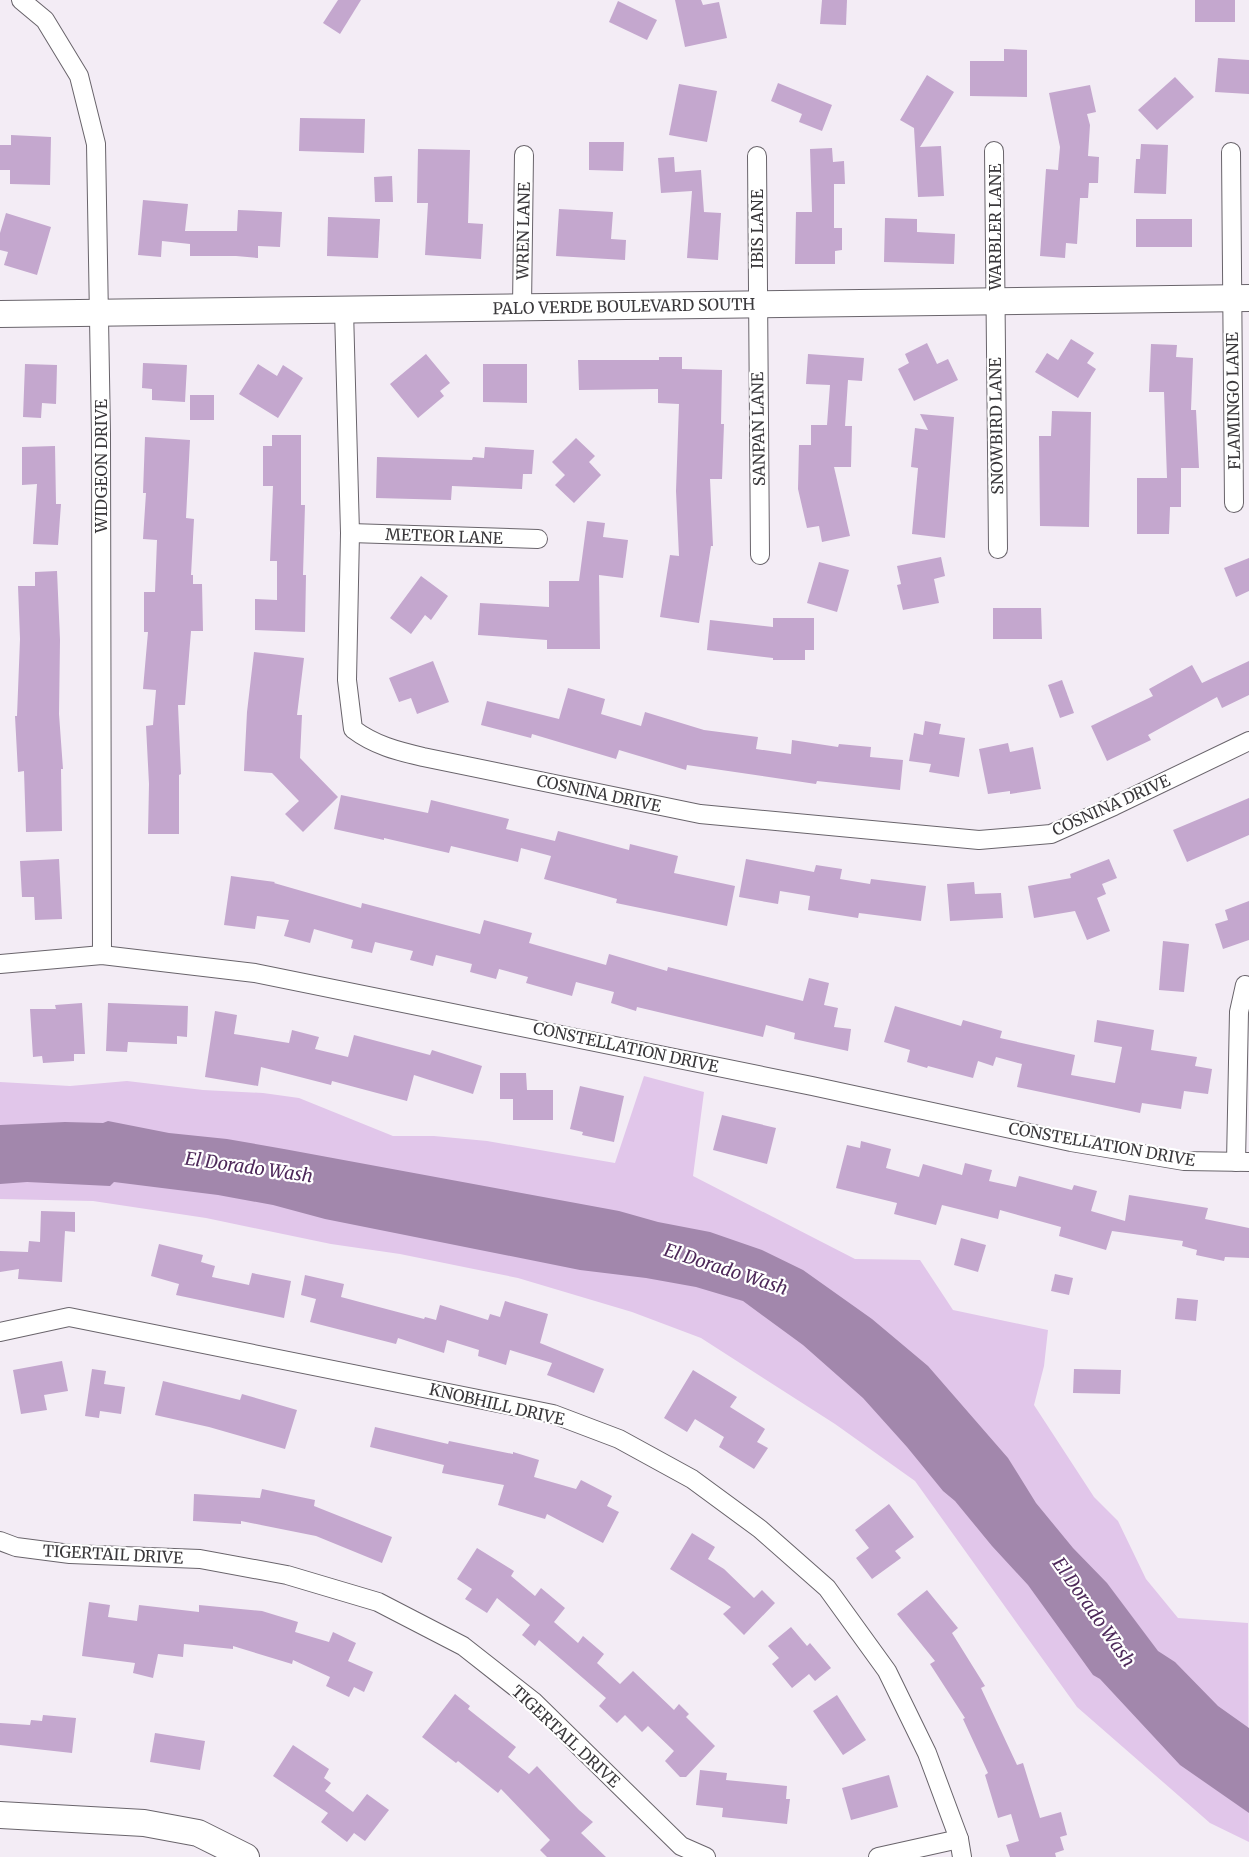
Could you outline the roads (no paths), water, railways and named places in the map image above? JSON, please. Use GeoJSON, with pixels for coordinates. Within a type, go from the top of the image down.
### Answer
{"type":"FeatureCollection","features":[{"type":"Feature","properties":{"kind":"main road","name":"PALO VERDE BOULEVARD SOUTH"},"geometry":{"type":"LineString","coordinates":[[0,314],[1240,298]]}},
{"type":"Feature","properties":{"kind":"main road"},"geometry":{"type":"LineString","coordinates":[[0,1815],[144,1823],[198,1833],[246,1857]]}},
{"type":"Feature","properties":{"kind":"street","name":"WIDGEON DRIVE"},"geometry":{"type":"LineString","coordinates":[[21,0],[45,20],[79,76],[96,144],[101,434],[102,955]]}},
{"type":"Feature","properties":{"kind":"street","name":"WARBLER LANE"},"geometry":{"type":"LineString","coordinates":[[994,151],[995,302]]}},
{"type":"Feature","properties":{"kind":"street","name":"FLAMINGO LANE"},"geometry":{"type":"LineString","coordinates":[[1231,152],[1240,298],[1234,503]]}},
{"type":"Feature","properties":{"kind":"street","name":"WREN LANE"},"geometry":{"type":"LineString","coordinates":[[522,307],[524,155]]}},
{"type":"Feature","properties":{"kind":"street","name":"IBIS LANE"},"geometry":{"type":"LineString","coordinates":[[757,156],[757,303]]}},
{"type":"Feature","properties":{"kind":"street","name":"SNOWBIRD LANE"},"geometry":{"type":"LineString","coordinates":[[995,302],[998,549]]}},
{"type":"Feature","properties":{"kind":"street","name":"SANPAN LANE"},"geometry":{"type":"LineString","coordinates":[[757,303],[760,555]]}},
{"type":"Feature","properties":{"kind":"street","name":"COSNINA DRIVE"},"geometry":{"type":"LineString","coordinates":[[344,310],[350,533],[346,680],[353,729],[367,740],[396,751],[700,814],[979,840],[1051,834],[1249,741]]}},
{"type":"Feature","properties":{"kind":"street","name":"METEOR LANE"},"geometry":{"type":"LineString","coordinates":[[350,533],[538,539]]}},
{"type":"Feature","properties":{"kind":"street","name":"CONSTELLATION DRIVE"},"geometry":{"type":"LineString","coordinates":[[0,964],[102,955],[255,973],[765,1076],[1071,1142],[1184,1161],[1243,1162]]}},
{"type":"Feature","properties":{"kind":"street"},"geometry":{"type":"LineString","coordinates":[[1243,1162],[1239,1012],[1245,985]]}},
{"type":"Feature","properties":{"kind":"street","name":"KNOBHILL DRIVE"},"geometry":{"type":"LineString","coordinates":[[0,1332],[69,1317],[553,1414],[619,1439],[692,1479],[760,1529],[827,1588],[887,1671],[927,1753],[961,1848]]}},
{"type":"Feature","properties":{"kind":"street","name":"TIGERTAIL DRIVE"},"geometry":{"type":"LineString","coordinates":[[0,1541],[16,1547],[70,1554],[201,1559],[287,1575],[378,1602],[463,1646],[533,1701],[681,1846],[706,1857]]}},
{"type":"Feature","properties":{"kind":"street"},"geometry":{"type":"LineString","coordinates":[[878,1857],[961,1848]]}},
{"type":"Feature","properties":{"kind":"water","name":"El Dorado Wash"},"geometry":{"type":"Polygon","coordinates":[[[108,1121],[169,1133],[227,1139],[284,1149],[619,1211],[658,1222],[710,1232],[762,1250],[803,1270],[872,1319],[928,1366],[1008,1458],[1036,1503],[1073,1548],[1107,1583],[1158,1651],[1175,1662],[1218,1706],[1249,1728],[1249,1813],[1180,1765],[1100,1679],[1093,1675],[1028,1585],[863,1398],[803,1345],[743,1301],[696,1287],[580,1270],[218,1195],[114,1182],[110,1186],[27,1182],[0,1184],[0,1125],[103,1123],[108,1121]]]}}]}
